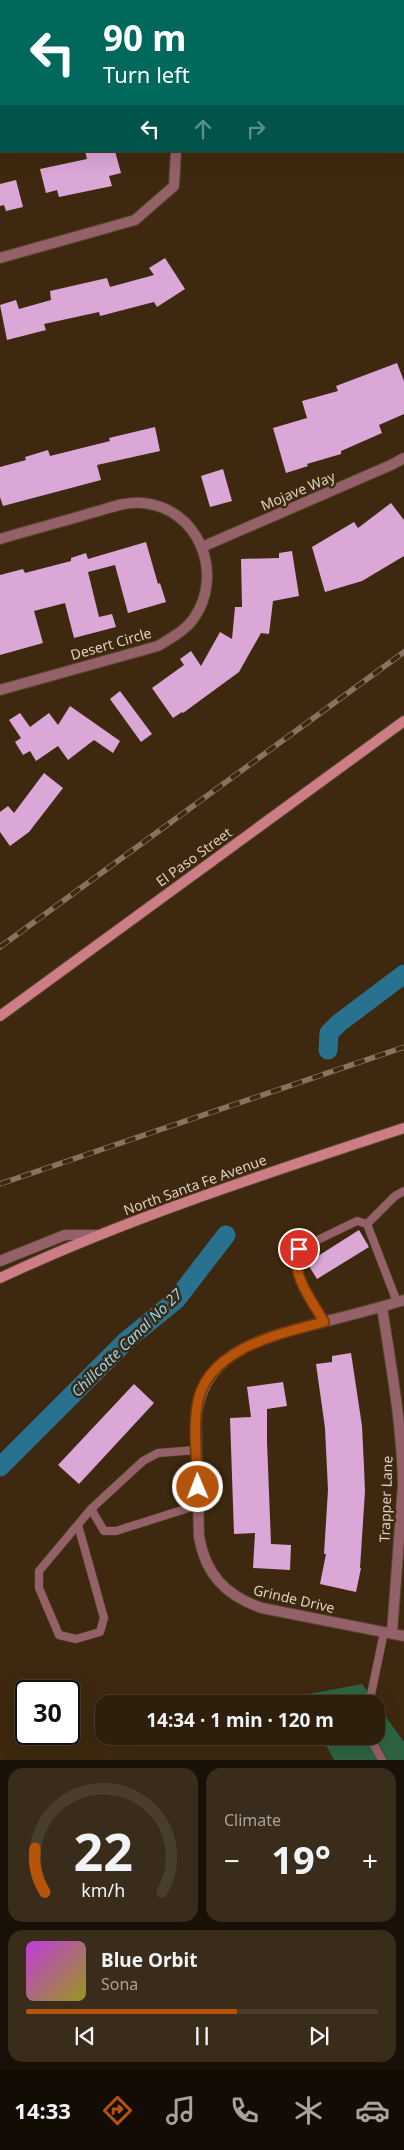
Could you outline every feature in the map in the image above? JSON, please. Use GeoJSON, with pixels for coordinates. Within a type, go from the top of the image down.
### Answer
{"type":"FeatureCollection","features":[{"type":"Feature","properties":{"kind":"main road","name":"El Paso Street"},"geometry":{"type":"LineString","coordinates":[[0,1016],[404,721]]}},
{"type":"Feature","properties":{"kind":"main road","name":"North Santa Fe Avenue"},"geometry":{"type":"LineString","coordinates":[[0,1278],[99,1235],[277,1170],[404,1128]]}},
{"type":"Feature","properties":{"kind":"street"},"geometry":{"type":"LineString","coordinates":[[0,258],[135,220],[174,186],[176,152]]}},
{"type":"Feature","properties":{"kind":"street","name":"Mojave Way"},"geometry":{"type":"LineString","coordinates":[[202,547],[404,458]]}},
{"type":"Feature","properties":{"kind":"street","name":"Desert Circle"},"geometry":{"type":"LineString","coordinates":[[0,539],[120,505],[142,502],[164,508],[186,521],[202,547],[208,569],[204,595],[194,618],[178,634],[158,646],[0,690]]}},
{"type":"Feature","properties":{"kind":"street"},"geometry":{"type":"LineString","coordinates":[[0,1261],[65,1235],[99,1235]]}},
{"type":"Feature","properties":{"kind":"street","name":"Grinde Drive"},"geometry":{"type":"LineString","coordinates":[[400,1302],[276,1335],[239,1350],[211,1375],[203,1388],[197,1405],[197,1450],[198,1505],[202,1553],[216,1579],[231,1594],[244,1602],[262,1608],[404,1636]]}},
{"type":"Feature","properties":{"kind":"street","name":"Trapper Lane"},"geometry":{"type":"LineString","coordinates":[[382,1307],[400,1426],[403,1461],[403,1485],[388,1633]]}},
{"type":"Feature","properties":{"kind":"lane"},"geometry":{"type":"LineString","coordinates":[[367,1224],[395,1196],[404,1190]]}},
{"type":"Feature","properties":{"kind":"lane"},"geometry":{"type":"LineString","coordinates":[[324,1322],[298,1276],[295,1258],[299,1249],[344,1226],[357,1221],[367,1224]]}},
{"type":"Feature","properties":{"kind":"lane"},"geometry":{"type":"LineString","coordinates":[[367,1224],[400,1302]]}},
{"type":"Feature","properties":{"kind":"lane"},"geometry":{"type":"LineString","coordinates":[[78,1525],[104,1618],[100,1632],[76,1639],[60,1635],[39,1588],[39,1571],[91,1509],[143,1461],[158,1453],[197,1450]]}},
{"type":"Feature","properties":{"kind":"lane"},"geometry":{"type":"LineString","coordinates":[[91,1509],[104,1531],[116,1531],[198,1505]]}},
{"type":"Feature","properties":{"kind":"lane"},"geometry":{"type":"LineString","coordinates":[[371,1695],[388,1633]]}},
{"type":"Feature","properties":{"kind":"lane"},"geometry":{"type":"LineString","coordinates":[[374,1745],[382,1760]]}},
{"type":"Feature","properties":{"kind":"green space"},"geometry":{"type":"Polygon","coordinates":[[[362,1684],[370,1695],[303,1695],[362,1684]]]}},
{"type":"Feature","properties":{"kind":"green space"},"geometry":{"type":"Polygon","coordinates":[[[385,1716],[404,1742],[404,1760],[334,1760],[326,1745],[385,1745],[385,1716]]]}},
{"type":"Feature","properties":{"kind":"building"},"geometry":{"type":"Polygon","coordinates":[[[85,152],[115,152],[121,173],[109,176],[112,186],[59,197],[57,190],[46,193],[40,169],[87,159],[85,152]]]}},
{"type":"Feature","properties":{"kind":"building"},"geometry":{"type":"Polygon","coordinates":[[[16,180],[23,207],[6,211],[4,205],[0,206],[0,184],[16,180]]]}},
{"type":"Feature","properties":{"kind":"building"},"geometry":{"type":"Polygon","coordinates":[[[165,258],[185,289],[157,307],[154,302],[100,316],[99,312],[44,324],[46,330],[7,340],[0,305],[16,300],[19,309],[51,300],[50,291],[107,278],[110,287],[154,275],[149,268],[165,258]]]}},
{"type":"Feature","properties":{"kind":"building"},"geometry":{"type":"Polygon","coordinates":[[[397,363],[404,381],[404,414],[379,425],[382,433],[341,451],[341,454],[307,464],[308,466],[286,473],[273,428],[307,418],[302,401],[338,391],[336,386],[397,363]]]}},
{"type":"Feature","properties":{"kind":"building"},"geometry":{"type":"Polygon","coordinates":[[[155,427],[160,451],[97,465],[101,480],[3,506],[0,497],[0,467],[26,460],[25,457],[48,450],[50,456],[110,441],[109,438],[155,427]]]}},
{"type":"Feature","properties":{"kind":"building"},"geometry":{"type":"Polygon","coordinates":[[[223,469],[232,501],[210,507],[201,476],[223,469]]]}},
{"type":"Feature","properties":{"kind":"building"},"geometry":{"type":"Polygon","coordinates":[[[391,503],[404,520],[404,556],[362,581],[325,592],[312,547],[354,522],[358,528],[391,503]]]}},
{"type":"Feature","properties":{"kind":"building"},"geometry":{"type":"Polygon","coordinates":[[[146,542],[158,584],[160,583],[166,602],[128,613],[115,565],[88,572],[99,617],[112,614],[116,627],[74,638],[65,603],[34,611],[43,643],[0,655],[0,575],[23,569],[25,573],[71,561],[71,558],[86,553],[88,559],[146,542]]]}},
{"type":"Feature","properties":{"kind":"building"},"geometry":{"type":"Polygon","coordinates":[[[292,551],[299,596],[273,601],[269,634],[261,633],[239,672],[183,713],[173,718],[152,688],[184,665],[180,659],[191,651],[201,666],[220,632],[232,639],[235,607],[242,607],[241,559],[279,558],[279,553],[292,551]]]}},
{"type":"Feature","properties":{"kind":"building"},"geometry":{"type":"Polygon","coordinates":[[[120,691],[152,734],[141,742],[110,699],[120,691]]]}},
{"type":"Feature","properties":{"kind":"building"},"geometry":{"type":"Polygon","coordinates":[[[70,706],[120,741],[113,753],[94,740],[68,760],[58,746],[36,761],[30,751],[23,755],[15,742],[21,738],[9,720],[20,713],[30,727],[49,713],[58,725],[70,706]]]}},
{"type":"Feature","properties":{"kind":"building"},"geometry":{"type":"Polygon","coordinates":[[[44,773],[63,788],[29,832],[10,846],[0,832],[0,812],[8,806],[14,813],[44,773]]]}},
{"type":"Feature","properties":{"kind":"building"},"geometry":{"type":"Polygon","coordinates":[[[359,1230],[369,1247],[317,1279],[307,1263],[359,1230]]]}},
{"type":"Feature","properties":{"kind":"building"},"geometry":{"type":"Polygon","coordinates":[[[351,1353],[362,1426],[365,1491],[361,1568],[356,1592],[320,1584],[326,1554],[324,1554],[328,1490],[325,1428],[316,1364],[332,1362],[332,1356],[351,1353]]]}},
{"type":"Feature","properties":{"kind":"building"},"geometry":{"type":"Polygon","coordinates":[[[283,1382],[287,1406],[267,1409],[267,1441],[271,1544],[291,1545],[290,1570],[253,1568],[255,1533],[234,1534],[230,1418],[251,1417],[247,1387],[283,1382]]]}},
{"type":"Feature","properties":{"kind":"building"},"geometry":{"type":"Polygon","coordinates":[[[134,1384],[154,1403],[79,1484],[58,1465],[134,1384]]]}},
{"type":"Feature","properties":{"kind":"waterway","name":"Chillcotte Canal No 27"},"geometry":{"type":"LineString","coordinates":[[328,1050],[329,1033],[339,1023],[404,974]]}},
{"type":"Feature","properties":{"kind":"waterway","name":"Chillcotte Canal No 27"},"geometry":{"type":"LineString","coordinates":[[0,1467],[127,1340],[176,1300],[226,1235]]}},
{"type":"Feature","properties":{"kind":"railway"},"geometry":{"type":"LineString","coordinates":[[0,947],[404,652]]}},
{"type":"Feature","properties":{"kind":"railway"},"geometry":{"type":"LineString","coordinates":[[0,1184],[404,1047]]}},
{"type":"Feature","properties":{"kind":"route"},"geometry":{"type":"LineString","coordinates":[[198,1487],[197,1405],[203,1388],[211,1375],[239,1350],[276,1335],[324,1322],[298,1276],[295,1258],[299,1249]]}}]}
